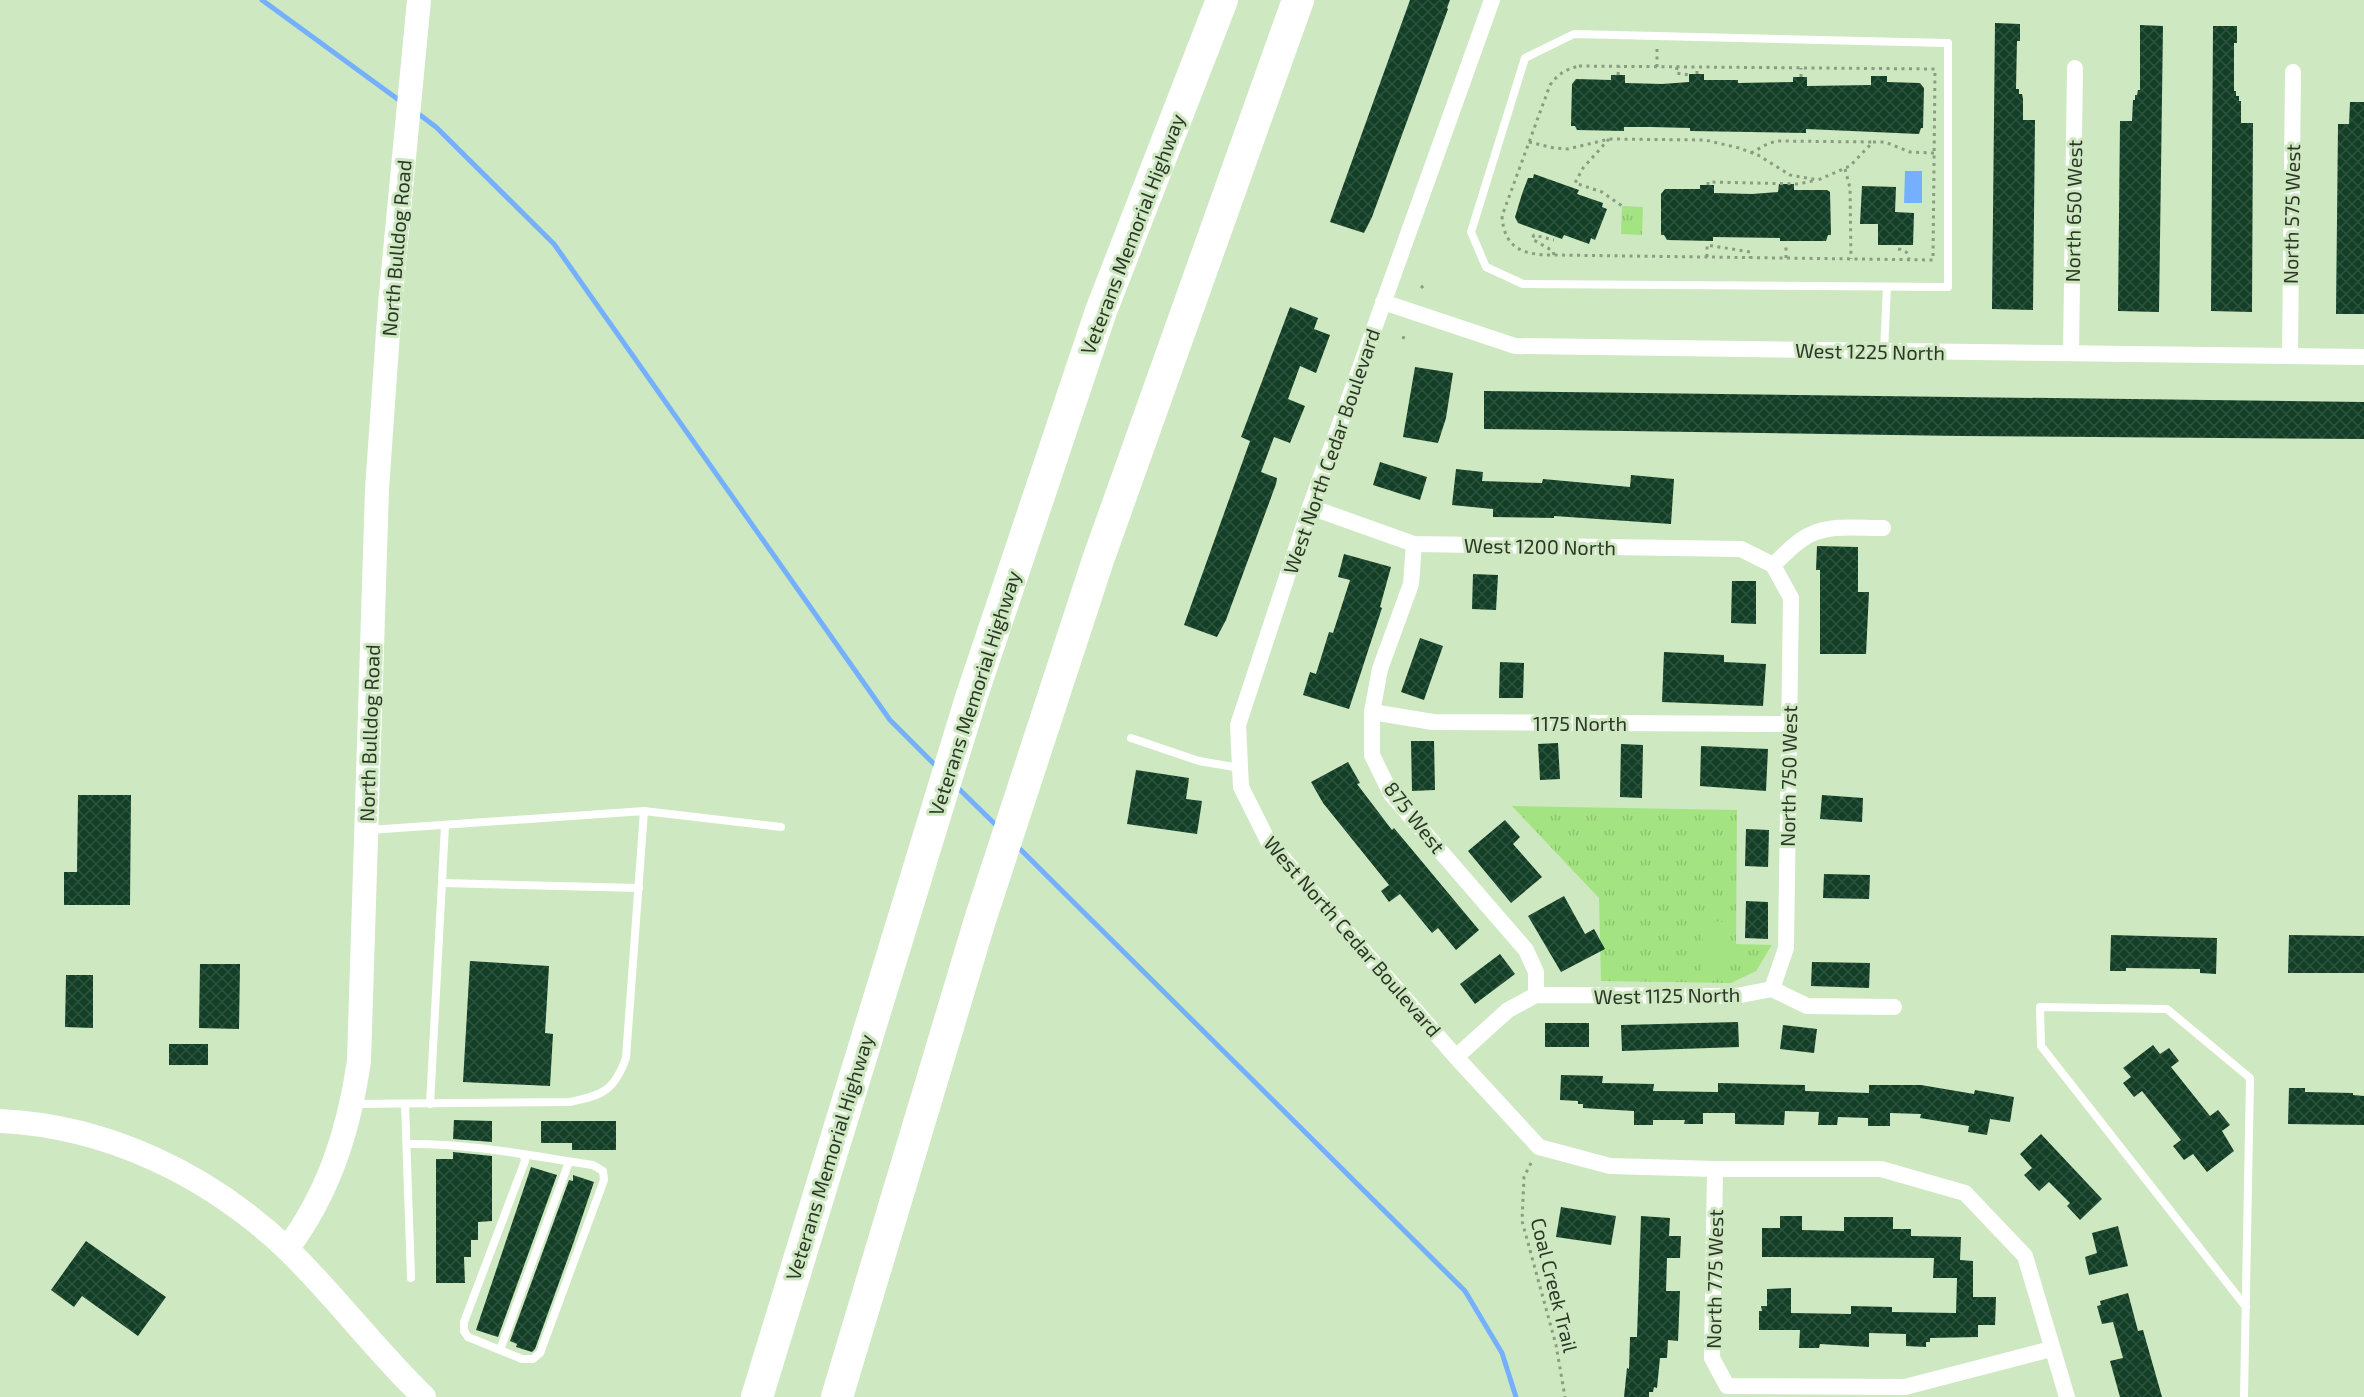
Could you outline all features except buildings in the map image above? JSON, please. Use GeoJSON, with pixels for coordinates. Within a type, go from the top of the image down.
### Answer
{"type":"FeatureCollection","features":[{"type":"Feature","properties":{"kind":"highway","name":"Veterans Memorial Highway"},"geometry":{"type":"LineString","coordinates":[[757,1397],[926,838],[971,698],[1101,311],[1222,0]]}},
{"type":"Feature","properties":{"kind":"highway"},"geometry":{"type":"LineString","coordinates":[[837,1397],[980,920],[1098,560],[1298,0]]}},
{"type":"Feature","properties":{"kind":"street","name":"North Bulldog Road"},"geometry":{"type":"LineString","coordinates":[[287,1249],[321,1196],[341,1147],[359,1061],[377,478],[390,304],[419,0]]}},
{"type":"Feature","properties":{"kind":"street","name":"West North Cedar Boulevard"},"geometry":{"type":"LineString","coordinates":[[1492,0],[1310,507],[1238,725],[1240,787],[1268,841],[1456,1057],[1539,1147]]}},
{"type":"Feature","properties":{"kind":"street","name":"North 650 West"},"geometry":{"type":"LineString","coordinates":[[2071,353],[2075,68]]}},
{"type":"Feature","properties":{"kind":"street","name":"North 575 West"},"geometry":{"type":"LineString","coordinates":[[2290,356],[2293,72]]}},
{"type":"Feature","properties":{"kind":"street","name":"West 1225 North"},"geometry":{"type":"LineString","coordinates":[[1383,302],[1515,345],[2364,357]]}},
{"type":"Feature","properties":{"kind":"street","name":"West 1200 North"},"geometry":{"type":"LineString","coordinates":[[1310,507],[1414,544],[1741,549],[1773,565]]}},
{"type":"Feature","properties":{"kind":"street"},"geometry":{"type":"LineString","coordinates":[[1773,565],[1801,539],[1820,529],[1883,528]]}},
{"type":"Feature","properties":{"kind":"street","name":"875 West"},"geometry":{"type":"LineString","coordinates":[[1414,544],[1411,584],[1380,669],[1372,712],[1372,755],[1391,794],[1526,950],[1536,972],[1536,995]]}},
{"type":"Feature","properties":{"kind":"street","name":"North 750 West"},"geometry":{"type":"LineString","coordinates":[[1772,989],[1786,948],[1791,598],[1773,565]]}},
{"type":"Feature","properties":{"kind":"street","name":"1175 North"},"geometry":{"type":"LineString","coordinates":[[1372,712],[1434,722],[1789,724]]}},
{"type":"Feature","properties":{"kind":"street"},"geometry":{"type":"LineString","coordinates":[[1772,989],[1807,1006],[1894,1006]]}},
{"type":"Feature","properties":{"kind":"street","name":"West 1125 North"},"geometry":{"type":"LineString","coordinates":[[1456,1057],[1508,1010],[1536,995],[1736,996],[1772,989]]}},
{"type":"Feature","properties":{"kind":"street"},"geometry":{"type":"LineString","coordinates":[[0,1120],[49,1125],[101,1138],[149,1156],[213,1190],[261,1225],[287,1249],[400,1374],[424,1397]]}},
{"type":"Feature","properties":{"kind":"street"},"geometry":{"type":"LineString","coordinates":[[1539,1147],[1610,1166],[1715,1169],[1881,1169],[1965,1193],[2025,1256],[2067,1397]]}},
{"type":"Feature","properties":{"kind":"street","name":"North 775 West"},"geometry":{"type":"LineString","coordinates":[[1715,1169],[1712,1358],[1727,1386],[1905,1388],[2051,1349]]}},
{"type":"Feature","properties":{"kind":"lane"},"geometry":{"type":"LineString","coordinates":[[1574,34],[1948,43],[1948,287],[1887,287],[1523,284],[1486,267],[1471,231],[1525,58],[1574,34]]}},
{"type":"Feature","properties":{"kind":"lane"},"geometry":{"type":"LineString","coordinates":[[1884,351],[1887,287]]}},
{"type":"Feature","properties":{"kind":"lane"},"geometry":{"type":"LineString","coordinates":[[1131,738],[1198,761],[1240,768]]}},
{"type":"Feature","properties":{"kind":"lane"},"geometry":{"type":"LineString","coordinates":[[366,831],[644,811],[781,827]]}},
{"type":"Feature","properties":{"kind":"lane"},"geometry":{"type":"LineString","coordinates":[[351,1104],[570,1102],[594,1097],[608,1090],[619,1076],[626,1058],[644,811]]}},
{"type":"Feature","properties":{"kind":"lane"},"geometry":{"type":"LineString","coordinates":[[430,1104],[445,826]]}},
{"type":"Feature","properties":{"kind":"lane"},"geometry":{"type":"LineString","coordinates":[[442,883],[639,888]]}},
{"type":"Feature","properties":{"kind":"lane"},"geometry":{"type":"LineString","coordinates":[[2244,1397],[2246,1307],[2250,1078],[2167,1009],[2040,1007],[2041,1046],[2246,1307]]}},
{"type":"Feature","properties":{"kind":"lane"},"geometry":{"type":"LineString","coordinates":[[405,1104],[411,1278]]}},
{"type":"Feature","properties":{"kind":"lane"},"geometry":{"type":"LineString","coordinates":[[407,1144],[441,1144],[524,1155],[593,1165],[603,1171],[604,1180],[540,1353],[533,1359],[522,1359],[468,1336],[464,1331],[464,1322],[525,1161],[524,1155]]}},
{"type":"Feature","properties":{"kind":"lane"},"geometry":{"type":"LineString","coordinates":[[500,1350],[569,1162]]}},
{"type":"Feature","properties":{"kind":"path"},"geometry":{"type":"LineString","coordinates":[[1579,66],[1677,67],[1935,69],[1933,260],[1524,253],[1515,247],[1503,227],[1502,216],[1550,85],[1557,75],[1569,68],[1579,66]]}},
{"type":"Feature","properties":{"kind":"path"},"geometry":{"type":"LineString","coordinates":[[1618,75],[1619,66]]}},
{"type":"Feature","properties":{"kind":"path"},"geometry":{"type":"LineString","coordinates":[[1677,67],[1676,73],[1689,75]]}},
{"type":"Feature","properties":{"kind":"path"},"geometry":{"type":"LineString","coordinates":[[1697,67],[1697,74]]}},
{"type":"Feature","properties":{"kind":"path"},"geometry":{"type":"LineString","coordinates":[[1801,68],[1801,77]]}},
{"type":"Feature","properties":{"kind":"path"},"geometry":{"type":"LineString","coordinates":[[1879,76],[1880,68]]}},
{"type":"Feature","properties":{"kind":"path"},"geometry":{"type":"LineString","coordinates":[[1696,140],[1697,135]]}},
{"type":"Feature","properties":{"kind":"path"},"geometry":{"type":"LineString","coordinates":[[1529,142],[1568,149],[1617,137],[1719,142],[1751,153],[1790,175],[1818,180]]}},
{"type":"Feature","properties":{"kind":"path"},"geometry":{"type":"LineString","coordinates":[[1878,142],[1879,137]]}},
{"type":"Feature","properties":{"kind":"path"},"geometry":{"type":"LineString","coordinates":[[1609,139],[1583,168],[1575,184],[1602,192],[1622,206]]}},
{"type":"Feature","properties":{"kind":"path"},"geometry":{"type":"LineString","coordinates":[[1751,153],[1769,143],[1800,139],[1878,142],[1910,152],[1934,153]]}},
{"type":"Feature","properties":{"kind":"path"},"geometry":{"type":"LineString","coordinates":[[1708,185],[1708,182],[1786,184],[1818,180],[1845,169],[1860,158],[1873,142]]}},
{"type":"Feature","properties":{"kind":"path"},"geometry":{"type":"LineString","coordinates":[[1845,169],[1850,188],[1851,259]]}},
{"type":"Feature","properties":{"kind":"path"},"geometry":{"type":"LineString","coordinates":[[1534,235],[1554,241],[1553,253],[1532,239],[1534,235]]}},
{"type":"Feature","properties":{"kind":"path"},"geometry":{"type":"LineString","coordinates":[[1786,244],[1786,258]]}},
{"type":"Feature","properties":{"kind":"path"},"geometry":{"type":"LineString","coordinates":[[1707,257],[1707,245],[1750,252],[1750,258]]}},
{"type":"Feature","properties":{"kind":"path"},"geometry":{"type":"LineString","coordinates":[[1899,249],[1908,253],[1909,259]]}},
{"type":"Feature","properties":{"kind":"path"},"geometry":{"type":"LineString","coordinates":[[1893,254],[1893,259]]}},
{"type":"Feature","properties":{"kind":"path","name":"Coal Creek Trail"},"geometry":{"type":"LineString","coordinates":[[1539,1147],[1524,1177],[1522,1221],[1556,1345],[1565,1397]]}},
{"type":"Feature","properties":{"kind":"green space"},"geometry":{"type":"Polygon","coordinates":[[[1622,206],[1643,207],[1642,235],[1621,234],[1622,206]]]}},
{"type":"Feature","properties":{"kind":"green space"},"geometry":{"type":"Polygon","coordinates":[[[1512,806],[1737,810],[1736,944],[1772,945],[1756,971],[1731,983],[1601,981],[1599,898],[1512,806]]]}},
{"type":"Feature","properties":{"kind":"green space"},"geometry":{"type":"Polygon","coordinates":[[[1703,921],[1729,922],[1728,974],[1702,973],[1703,921]]]}},
{"type":"Feature","properties":{"kind":"water"},"geometry":{"type":"Polygon","coordinates":[[[1905,171],[1922,171],[1922,203],[1904,203],[1905,171]]]}},
{"type":"Feature","properties":{"kind":"waterway"},"geometry":{"type":"LineString","coordinates":[[262,0],[403,103]]}},
{"type":"Feature","properties":{"kind":"waterway"},"geometry":{"type":"LineString","coordinates":[[416,112],[436,127],[554,244],[890,720],[939,769]]}},
{"type":"Feature","properties":{"kind":"waterway"},"geometry":{"type":"LineString","coordinates":[[956,786],[999,828]]}},
{"type":"Feature","properties":{"kind":"waterway"},"geometry":{"type":"LineString","coordinates":[[1016,845],[1465,1291],[1502,1353],[1516,1397]]}}]}
